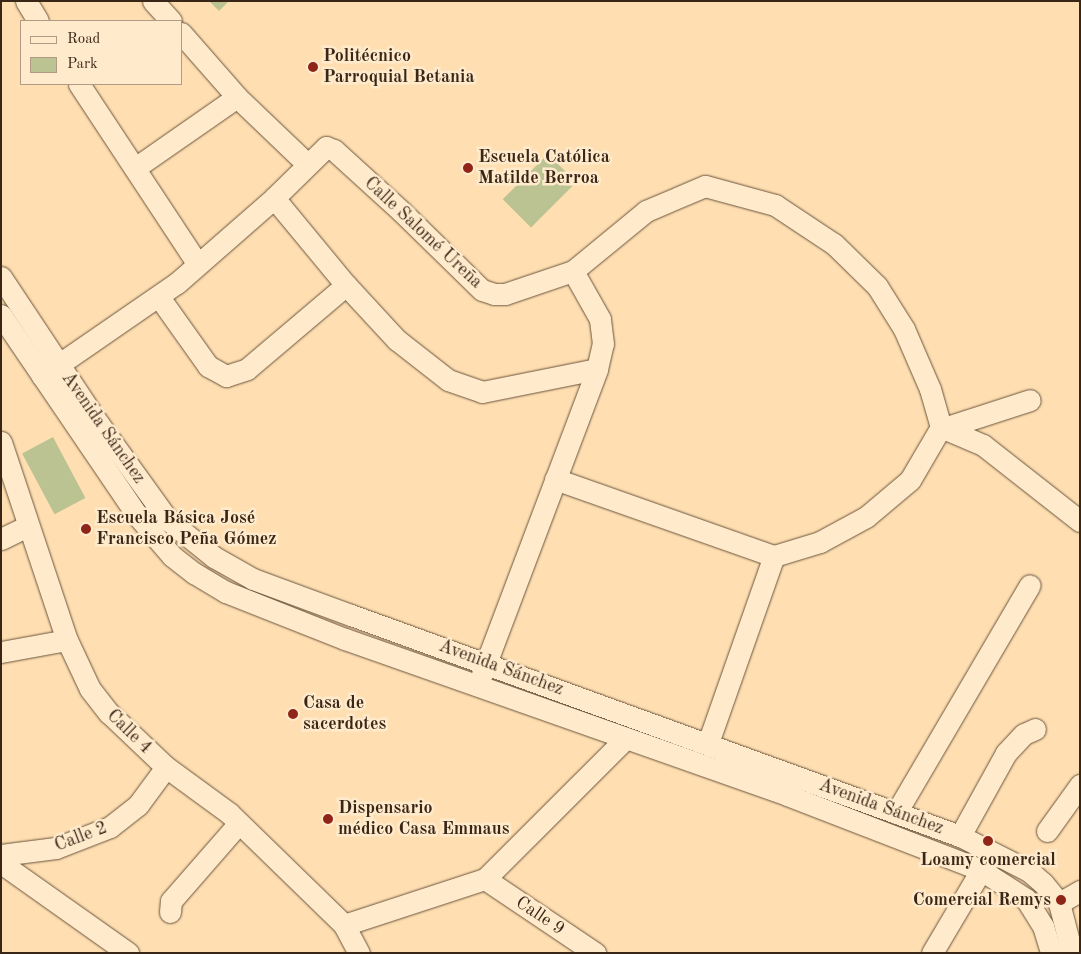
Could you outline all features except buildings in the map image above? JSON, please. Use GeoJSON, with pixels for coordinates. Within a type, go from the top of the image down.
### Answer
{"type":"FeatureCollection","features":[{"type":"Feature","properties":{"kind":"street"},"geometry":{"type":"LineString","coordinates":[[26,1],[37,20]]}},
{"type":"Feature","properties":{"kind":"street"},"geometry":{"type":"LineString","coordinates":[[153,1],[170,20]]}},
{"type":"Feature","properties":{"kind":"street"},"geometry":{"type":"LineString","coordinates":[[182,34],[237,96],[306,163]]}},
{"type":"Feature","properties":{"kind":"street"},"geometry":{"type":"LineString","coordinates":[[80,85],[197,263]]}},
{"type":"Feature","properties":{"kind":"street"},"geometry":{"type":"LineString","coordinates":[[135,168],[237,96]]}},
{"type":"Feature","properties":{"kind":"street","name":"Calle Salomé Ureña"},"geometry":{"type":"LineString","coordinates":[[42,376],[159,297],[274,198],[306,163],[326,147],[334,150],[482,290],[505,294],[573,271],[646,211],[705,186],[775,206],[834,244],[877,286],[904,329],[930,389],[943,427]]}},
{"type":"Feature","properties":{"kind":"street"},"geometry":{"type":"LineString","coordinates":[[274,198],[346,285],[397,340],[448,380],[482,392],[597,369]]}},
{"type":"Feature","properties":{"kind":"street"},"geometry":{"type":"LineString","coordinates":[[478,684],[597,369],[603,344],[600,319],[573,271]]}},
{"type":"Feature","properties":{"kind":"street","name":"Avenida Sánchez"},"geometry":{"type":"LineString","coordinates":[[1,277],[168,520],[186,538],[253,579],[486,662],[960,836],[1030,871],[1059,903],[1072,953]]}},
{"type":"Feature","properties":{"kind":"street"},"geometry":{"type":"LineString","coordinates":[[159,297],[208,366],[226,376],[247,369],[346,285]]}},
{"type":"Feature","properties":{"kind":"street","name":"Avenida Sánchez"},"geometry":{"type":"LineString","coordinates":[[1,315],[136,514],[172,556],[226,592],[345,639],[478,684],[624,739],[787,795],[981,870],[1026,898],[1043,926],[1051,953]]}},
{"type":"Feature","properties":{"kind":"street"},"geometry":{"type":"LineString","coordinates":[[555,478],[774,556],[820,542],[866,517],[910,480],[943,427],[1030,400]]}},
{"type":"Feature","properties":{"kind":"street"},"geometry":{"type":"LineString","coordinates":[[943,427],[984,445],[1080,521]]}},
{"type":"Feature","properties":{"kind":"street","name":"Calle 4"},"geometry":{"type":"LineString","coordinates":[[1,442],[67,640],[90,689],[109,713],[166,767],[239,824],[344,925],[359,953]]}},
{"type":"Feature","properties":{"kind":"street"},"geometry":{"type":"LineString","coordinates":[[1,539],[28,526]]}},
{"type":"Feature","properties":{"kind":"street"},"geometry":{"type":"LineString","coordinates":[[708,743],[774,556]]}},
{"type":"Feature","properties":{"kind":"street"},"geometry":{"type":"LineString","coordinates":[[896,813],[1030,585]]}},
{"type":"Feature","properties":{"kind":"street"},"geometry":{"type":"LineString","coordinates":[[345,639],[351,615]]}},
{"type":"Feature","properties":{"kind":"street"},"geometry":{"type":"LineString","coordinates":[[1,652],[67,640]]}},
{"type":"Feature","properties":{"kind":"street"},"geometry":{"type":"LineString","coordinates":[[960,836],[1006,754],[1024,734],[1035,729]]}},
{"type":"Feature","properties":{"kind":"street"},"geometry":{"type":"LineString","coordinates":[[344,925],[485,879],[624,739]]}},
{"type":"Feature","properties":{"kind":"street","name":"Calle 2"},"geometry":{"type":"LineString","coordinates":[[1,855],[56,848],[110,827],[138,804],[166,767]]}},
{"type":"Feature","properties":{"kind":"street"},"geometry":{"type":"LineString","coordinates":[[1047,831],[1080,785]]}},
{"type":"Feature","properties":{"kind":"street"},"geometry":{"type":"LineString","coordinates":[[170,912],[171,901],[239,824]]}},
{"type":"Feature","properties":{"kind":"street"},"geometry":{"type":"LineString","coordinates":[[1,863],[128,953]]}},
{"type":"Feature","properties":{"kind":"street"},"geometry":{"type":"LineString","coordinates":[[932,953],[981,870]]}},
{"type":"Feature","properties":{"kind":"street","name":"Calle 9"},"geometry":{"type":"LineString","coordinates":[[485,879],[595,953]]}},
{"type":"Feature","properties":{"kind":"street"},"geometry":{"type":"LineString","coordinates":[[1059,903],[1080,891]]}},
{"type":"Feature","properties":{"kind":"green space"},"geometry":{"type":"Polygon","coordinates":[[[209,1],[229,1],[219,11],[209,1]]]}},
{"type":"Feature","properties":{"kind":"green space"},"geometry":{"type":"Polygon","coordinates":[[[548,154],[576,182],[531,228],[503,199],[548,154]]]}},
{"type":"Feature","properties":{"kind":"green space"},"geometry":{"type":"Polygon","coordinates":[[[53,437],[85,498],[54,514],[22,453],[53,437]]]}},
{"type":"Feature","properties":{"kind":"place","name":"Politécnico Parroquial Betania"},"geometry":{"type":"Point","coordinates":[313,67]}},
{"type":"Feature","properties":{"kind":"place","name":"Escuela Católica Matilde Berroa"},"geometry":{"type":"Point","coordinates":[468,168]}},
{"type":"Feature","properties":{"kind":"place","name":"Escuela Básica José Francisco Peña Gómez"},"geometry":{"type":"Point","coordinates":[86,529]}},
{"type":"Feature","properties":{"kind":"place","name":"Casa de sacerdotes"},"geometry":{"type":"Point","coordinates":[293,714]}},
{"type":"Feature","properties":{"kind":"place","name":"Dispensario médico Casa Emmaus"},"geometry":{"type":"Point","coordinates":[328,819]}},
{"type":"Feature","properties":{"kind":"place","name":"Loamy comercial"},"geometry":{"type":"Point","coordinates":[988,841]}},
{"type":"Feature","properties":{"kind":"place","name":"Comercial Remys"},"geometry":{"type":"Point","coordinates":[1061,900]}}]}
